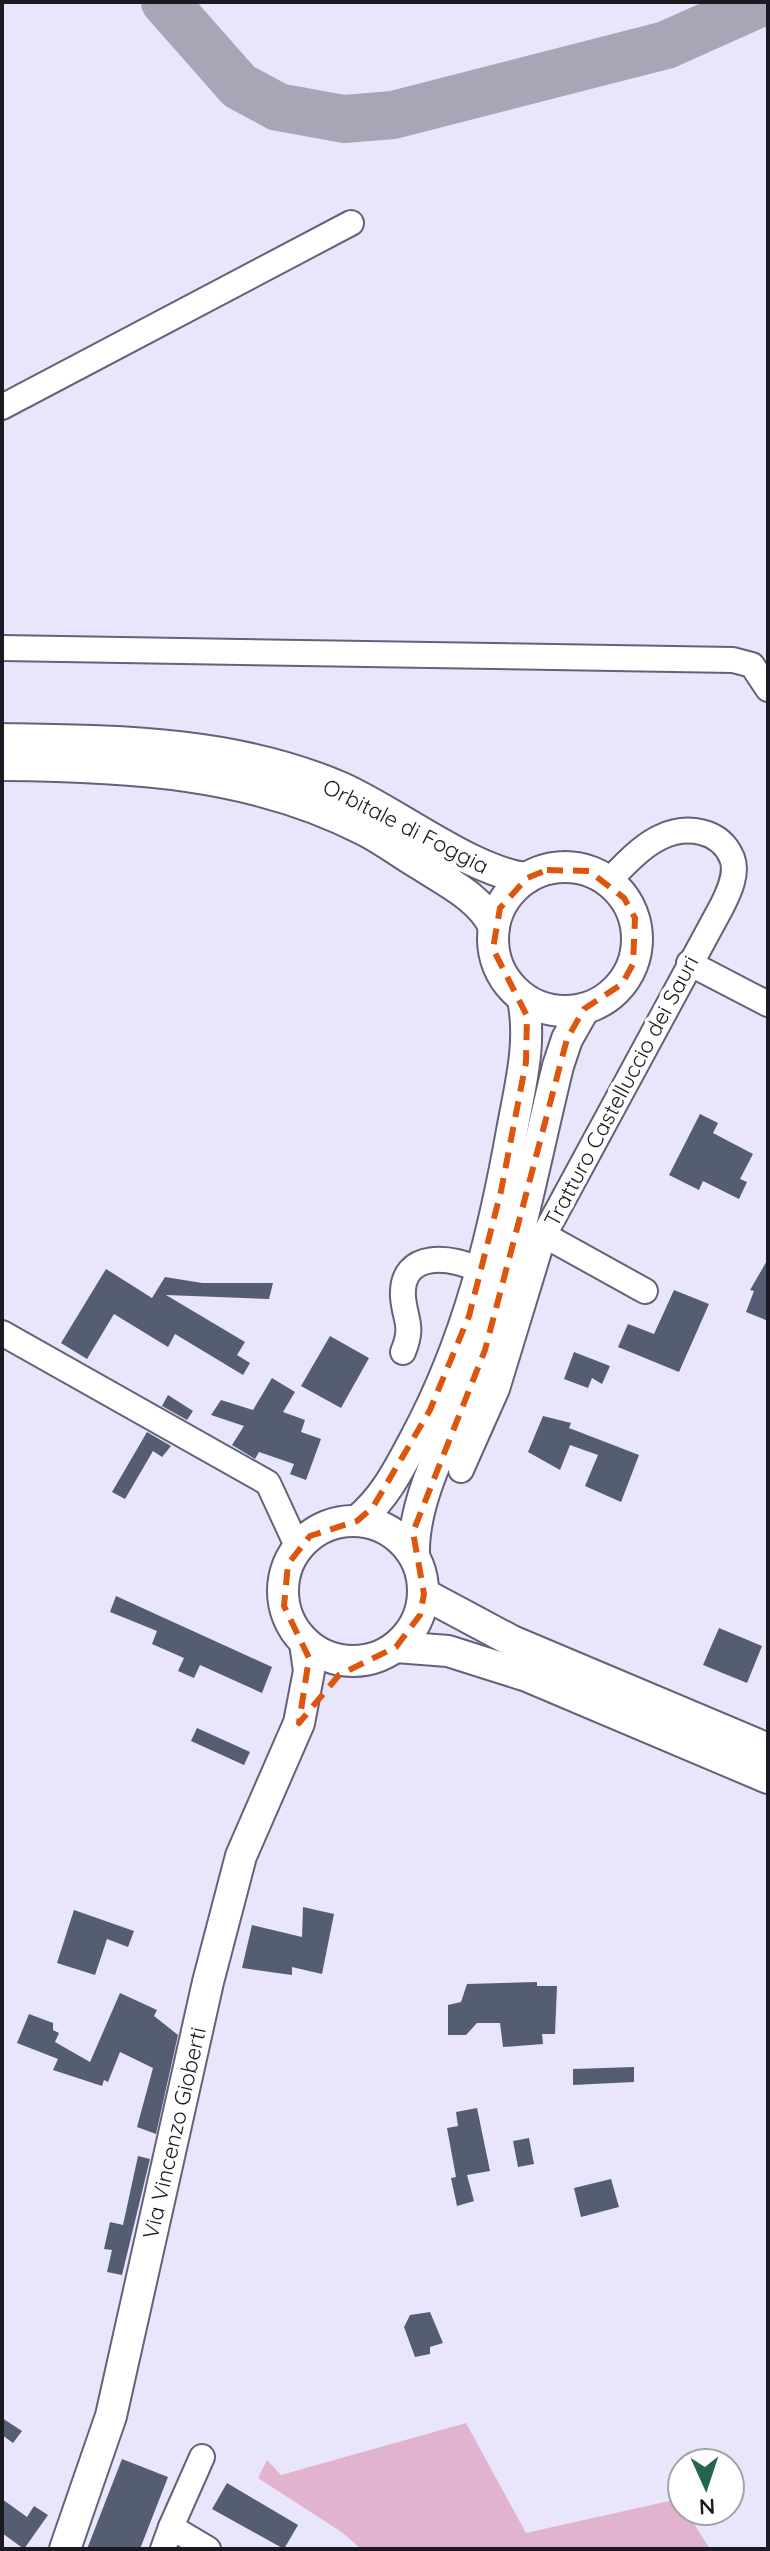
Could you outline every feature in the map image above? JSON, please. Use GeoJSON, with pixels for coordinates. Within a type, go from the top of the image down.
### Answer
{"type":"FeatureCollection","features":[{"type":"Feature","properties":{"kind":"main road","name":"Orbitale di Foggia"},"geometry":{"type":"LineString","coordinates":[[2,739],[139,741],[260,760],[341,788],[497,873],[527,878]]}},
{"type":"Feature","properties":{"kind":"main road","name":"Orbitale di Foggia"},"geometry":{"type":"LineString","coordinates":[[2,765],[82,766],[196,775],[289,799],[364,830],[402,853],[477,903],[494,927]]}},
{"type":"Feature","properties":{"kind":"main road"},"geometry":{"type":"LineString","coordinates":[[568,867],[589,871],[608,881],[624,898],[635,918],[638,941],[633,964],[622,984],[605,1000],[584,1009],[545,1009],[523,999],[499,969],[493,949],[494,927],[506,899],[527,878],[547,870],[568,867]]}},
{"type":"Feature","properties":{"kind":"main road"},"geometry":{"type":"LineString","coordinates":[[357,1521],[392,1483],[430,1410],[469,1316],[501,1191],[526,1062],[528,1035],[523,999]]}},
{"type":"Feature","properties":{"kind":"main road"},"geometry":{"type":"LineString","coordinates":[[414,1555],[389,1531],[357,1521],[324,1527],[298,1548],[288,1564],[283,1594],[288,1617],[305,1643],[329,1656],[355,1661],[377,1658],[396,1647],[415,1624],[424,1594],[422,1574],[414,1555],[413,1532],[485,1350],[510,1268],[558,1066],[567,1039],[584,1009]]}},
{"type":"Feature","properties":{"kind":"main road"},"geometry":{"type":"LineString","coordinates":[[424,1594],[512,1641],[768,1749]]}},
{"type":"Feature","properties":{"kind":"main road","name":"Via Vincenzo Gioberti"},"geometry":{"type":"LineString","coordinates":[[65,2549],[111,2416],[205,1997],[241,1856],[299,1723],[309,1671],[305,1643]]}},
{"type":"Feature","properties":{"kind":"main road"},"geometry":{"type":"LineString","coordinates":[[396,1647],[448,1651],[527,1676],[768,1778]]}},
{"type":"Feature","properties":{"kind":"main road","name":"Via Vincenzo Gioberti"},"geometry":{"type":"LineString","coordinates":[[299,1723],[328,1686],[355,1661]]}},
{"type":"Feature","properties":{"kind":"street"},"geometry":{"type":"LineString","coordinates":[[2,407],[351,223]]}},
{"type":"Feature","properties":{"kind":"street"},"geometry":{"type":"LineString","coordinates":[[2,648],[733,660],[752,665],[768,689]]}},
{"type":"Feature","properties":{"kind":"street","name":"Tratturo Castelluccio dei Sauri"},"geometry":{"type":"LineString","coordinates":[[461,1470],[497,1389],[544,1235],[733,882],[733,858],[718,840],[707,833],[685,830],[661,837],[608,881]]}},
{"type":"Feature","properties":{"kind":"street"},"geometry":{"type":"LineString","coordinates":[[689,963],[768,1004]]}},
{"type":"Feature","properties":{"kind":"street"},"geometry":{"type":"LineString","coordinates":[[544,1235],[645,1291]]}},
{"type":"Feature","properties":{"kind":"street"},"geometry":{"type":"LineString","coordinates":[[403,1352],[411,1325],[403,1296],[413,1269],[429,1259],[448,1258],[481,1271]]}},
{"type":"Feature","properties":{"kind":"street"},"geometry":{"type":"LineString","coordinates":[[2,1333],[268,1483],[298,1548]]}},
{"type":"Feature","properties":{"kind":"street"},"geometry":{"type":"LineString","coordinates":[[202,2457],[167,2538],[208,2549]]}},
{"type":"Feature","properties":{"kind":"highlighted area"},"geometry":{"type":"Polygon","coordinates":[[[547,870],[589,871],[624,898],[635,918],[633,964],[622,984],[584,1009],[567,1039],[485,1350],[413,1532],[424,1594],[420,1615],[396,1647],[339,1675],[299,1723],[309,1658],[284,1606],[288,1564],[310,1536],[357,1521],[373,1507],[430,1410],[469,1316],[501,1191],[526,1062],[527,1016],[493,949],[500,908],[527,878],[547,870]]]}},
{"type":"Feature","properties":{"kind":"shaded area"},"geometry":{"type":"Polygon","coordinates":[[[466,2423],[526,2533],[666,2502],[666,2527],[696,2527],[710,2549],[361,2549],[343,2533],[258,2478],[267,2460],[281,2475],[466,2423]]]}},
{"type":"Feature","properties":{"kind":"building"},"geometry":{"type":"Polygon","coordinates":[[[700,1114],[718,1123],[713,1133],[753,1154],[740,1179],[747,1182],[739,1199],[703,1181],[699,1190],[669,1175],[700,1114]]]}},
{"type":"Feature","properties":{"kind":"building"},"geometry":{"type":"Polygon","coordinates":[[[768,1259],[768,1321],[746,1312],[754,1291],[750,1290],[768,1259]]]}},
{"type":"Feature","properties":{"kind":"building"},"geometry":{"type":"Polygon","coordinates":[[[106,1269],[152,1298],[165,1277],[202,1283],[273,1283],[269,1299],[166,1295],[245,1342],[237,1355],[250,1363],[243,1375],[175,1334],[168,1347],[114,1314],[87,1359],[61,1343],[106,1269]]]}},
{"type":"Feature","properties":{"kind":"building"},"geometry":{"type":"Polygon","coordinates":[[[674,1290],[709,1304],[679,1372],[618,1347],[628,1324],[654,1334],[674,1290]]]}},
{"type":"Feature","properties":{"kind":"building"},"geometry":{"type":"Polygon","coordinates":[[[330,1336],[369,1358],[341,1408],[301,1386],[330,1336]]]}},
{"type":"Feature","properties":{"kind":"building"},"geometry":{"type":"Polygon","coordinates":[[[574,1352],[610,1366],[602,1384],[592,1378],[588,1388],[564,1379],[574,1352]]]}},
{"type":"Feature","properties":{"kind":"building"},"geometry":{"type":"Polygon","coordinates":[[[272,1378],[295,1392],[283,1412],[305,1420],[301,1432],[321,1439],[306,1480],[290,1474],[294,1464],[259,1452],[255,1459],[232,1445],[244,1426],[211,1415],[221,1400],[253,1410],[272,1378]]]}},
{"type":"Feature","properties":{"kind":"building"},"geometry":{"type":"Polygon","coordinates":[[[168,1395],[193,1411],[187,1420],[162,1406],[168,1395]]]}},
{"type":"Feature","properties":{"kind":"building"},"geometry":{"type":"Polygon","coordinates":[[[543,1416],[571,1423],[569,1428],[639,1455],[621,1502],[585,1486],[598,1455],[570,1445],[560,1470],[528,1452],[543,1416]]]}},
{"type":"Feature","properties":{"kind":"building"},"geometry":{"type":"Polygon","coordinates":[[[147,1432],[171,1446],[162,1457],[153,1451],[125,1499],[112,1492],[147,1432]]]}},
{"type":"Feature","properties":{"kind":"building"},"geometry":{"type":"Polygon","coordinates":[[[116,1596],[272,1667],[262,1693],[200,1665],[194,1678],[178,1671],[184,1658],[152,1644],[157,1631],[110,1612],[116,1596]]]}},
{"type":"Feature","properties":{"kind":"building"},"geometry":{"type":"Polygon","coordinates":[[[719,1628],[762,1646],[747,1683],[703,1665],[719,1628]]]}},
{"type":"Feature","properties":{"kind":"building"},"geometry":{"type":"Polygon","coordinates":[[[197,1728],[250,1752],[244,1765],[191,1741],[197,1728]]]}},
{"type":"Feature","properties":{"kind":"building"},"geometry":{"type":"Polygon","coordinates":[[[303,1907],[334,1914],[322,1974],[292,1967],[292,1975],[242,1968],[252,1925],[302,1937],[303,1907]]]}},
{"type":"Feature","properties":{"kind":"building"},"geometry":{"type":"Polygon","coordinates":[[[74,1910],[134,1931],[128,1947],[107,1939],[95,1975],[57,1963],[74,1910]]]}},
{"type":"Feature","properties":{"kind":"building"},"geometry":{"type":"Polygon","coordinates":[[[537,1982],[537,1986],[557,1986],[555,2034],[542,2034],[543,2044],[503,2047],[500,2023],[477,2023],[466,2035],[448,2035],[448,2005],[461,2002],[467,1984],[537,1982]]]}},
{"type":"Feature","properties":{"kind":"building"},"geometry":{"type":"Polygon","coordinates":[[[120,1993],[157,2010],[154,2016],[178,2035],[156,2134],[137,2127],[153,2068],[120,2052],[108,2082],[104,2080],[102,2086],[53,2070],[58,2059],[17,2043],[29,2014],[53,2023],[53,2030],[59,2033],[55,2042],[90,2062],[120,1993]]]}},
{"type":"Feature","properties":{"kind":"building"},"geometry":{"type":"Polygon","coordinates":[[[634,2067],[634,2082],[573,2085],[573,2069],[634,2067]]]}},
{"type":"Feature","properties":{"kind":"building"},"geometry":{"type":"Polygon","coordinates":[[[477,2108],[490,2171],[467,2175],[474,2201],[457,2206],[451,2178],[456,2177],[447,2128],[458,2126],[456,2112],[477,2108]]]}},
{"type":"Feature","properties":{"kind":"building"},"geometry":{"type":"Polygon","coordinates":[[[529,2138],[534,2164],[518,2167],[513,2141],[529,2138]]]}},
{"type":"Feature","properties":{"kind":"building"},"geometry":{"type":"Polygon","coordinates":[[[138,2156],[150,2159],[122,2275],[107,2272],[112,2250],[104,2249],[110,2222],[123,2225],[138,2156]]]}},
{"type":"Feature","properties":{"kind":"building"},"geometry":{"type":"Polygon","coordinates":[[[611,2179],[619,2207],[581,2217],[574,2188],[611,2179]]]}},
{"type":"Feature","properties":{"kind":"building"},"geometry":{"type":"Polygon","coordinates":[[[430,2312],[443,2343],[430,2347],[430,2354],[415,2357],[404,2327],[410,2315],[430,2312]]]}},
{"type":"Feature","properties":{"kind":"building"},"geometry":{"type":"Polygon","coordinates":[[[2,2418],[22,2431],[13,2443],[2,2435],[2,2418]]]}},
{"type":"Feature","properties":{"kind":"building"},"geometry":{"type":"Polygon","coordinates":[[[122,2459],[168,2477],[140,2549],[87,2549],[122,2459]]]}},
{"type":"Feature","properties":{"kind":"building"},"geometry":{"type":"Polygon","coordinates":[[[227,2483],[298,2525],[284,2549],[212,2509],[227,2483]]]}},
{"type":"Feature","properties":{"kind":"building"},"geometry":{"type":"Polygon","coordinates":[[[2,2499],[27,2517],[34,2506],[48,2515],[24,2549],[2,2533],[2,2499]]]}},
{"type":"Feature","properties":{"kind":"taxiway"},"geometry":{"type":"LineString","coordinates":[[165,2],[239,86],[278,107],[344,119],[393,115],[666,45],[762,2]]}}]}
